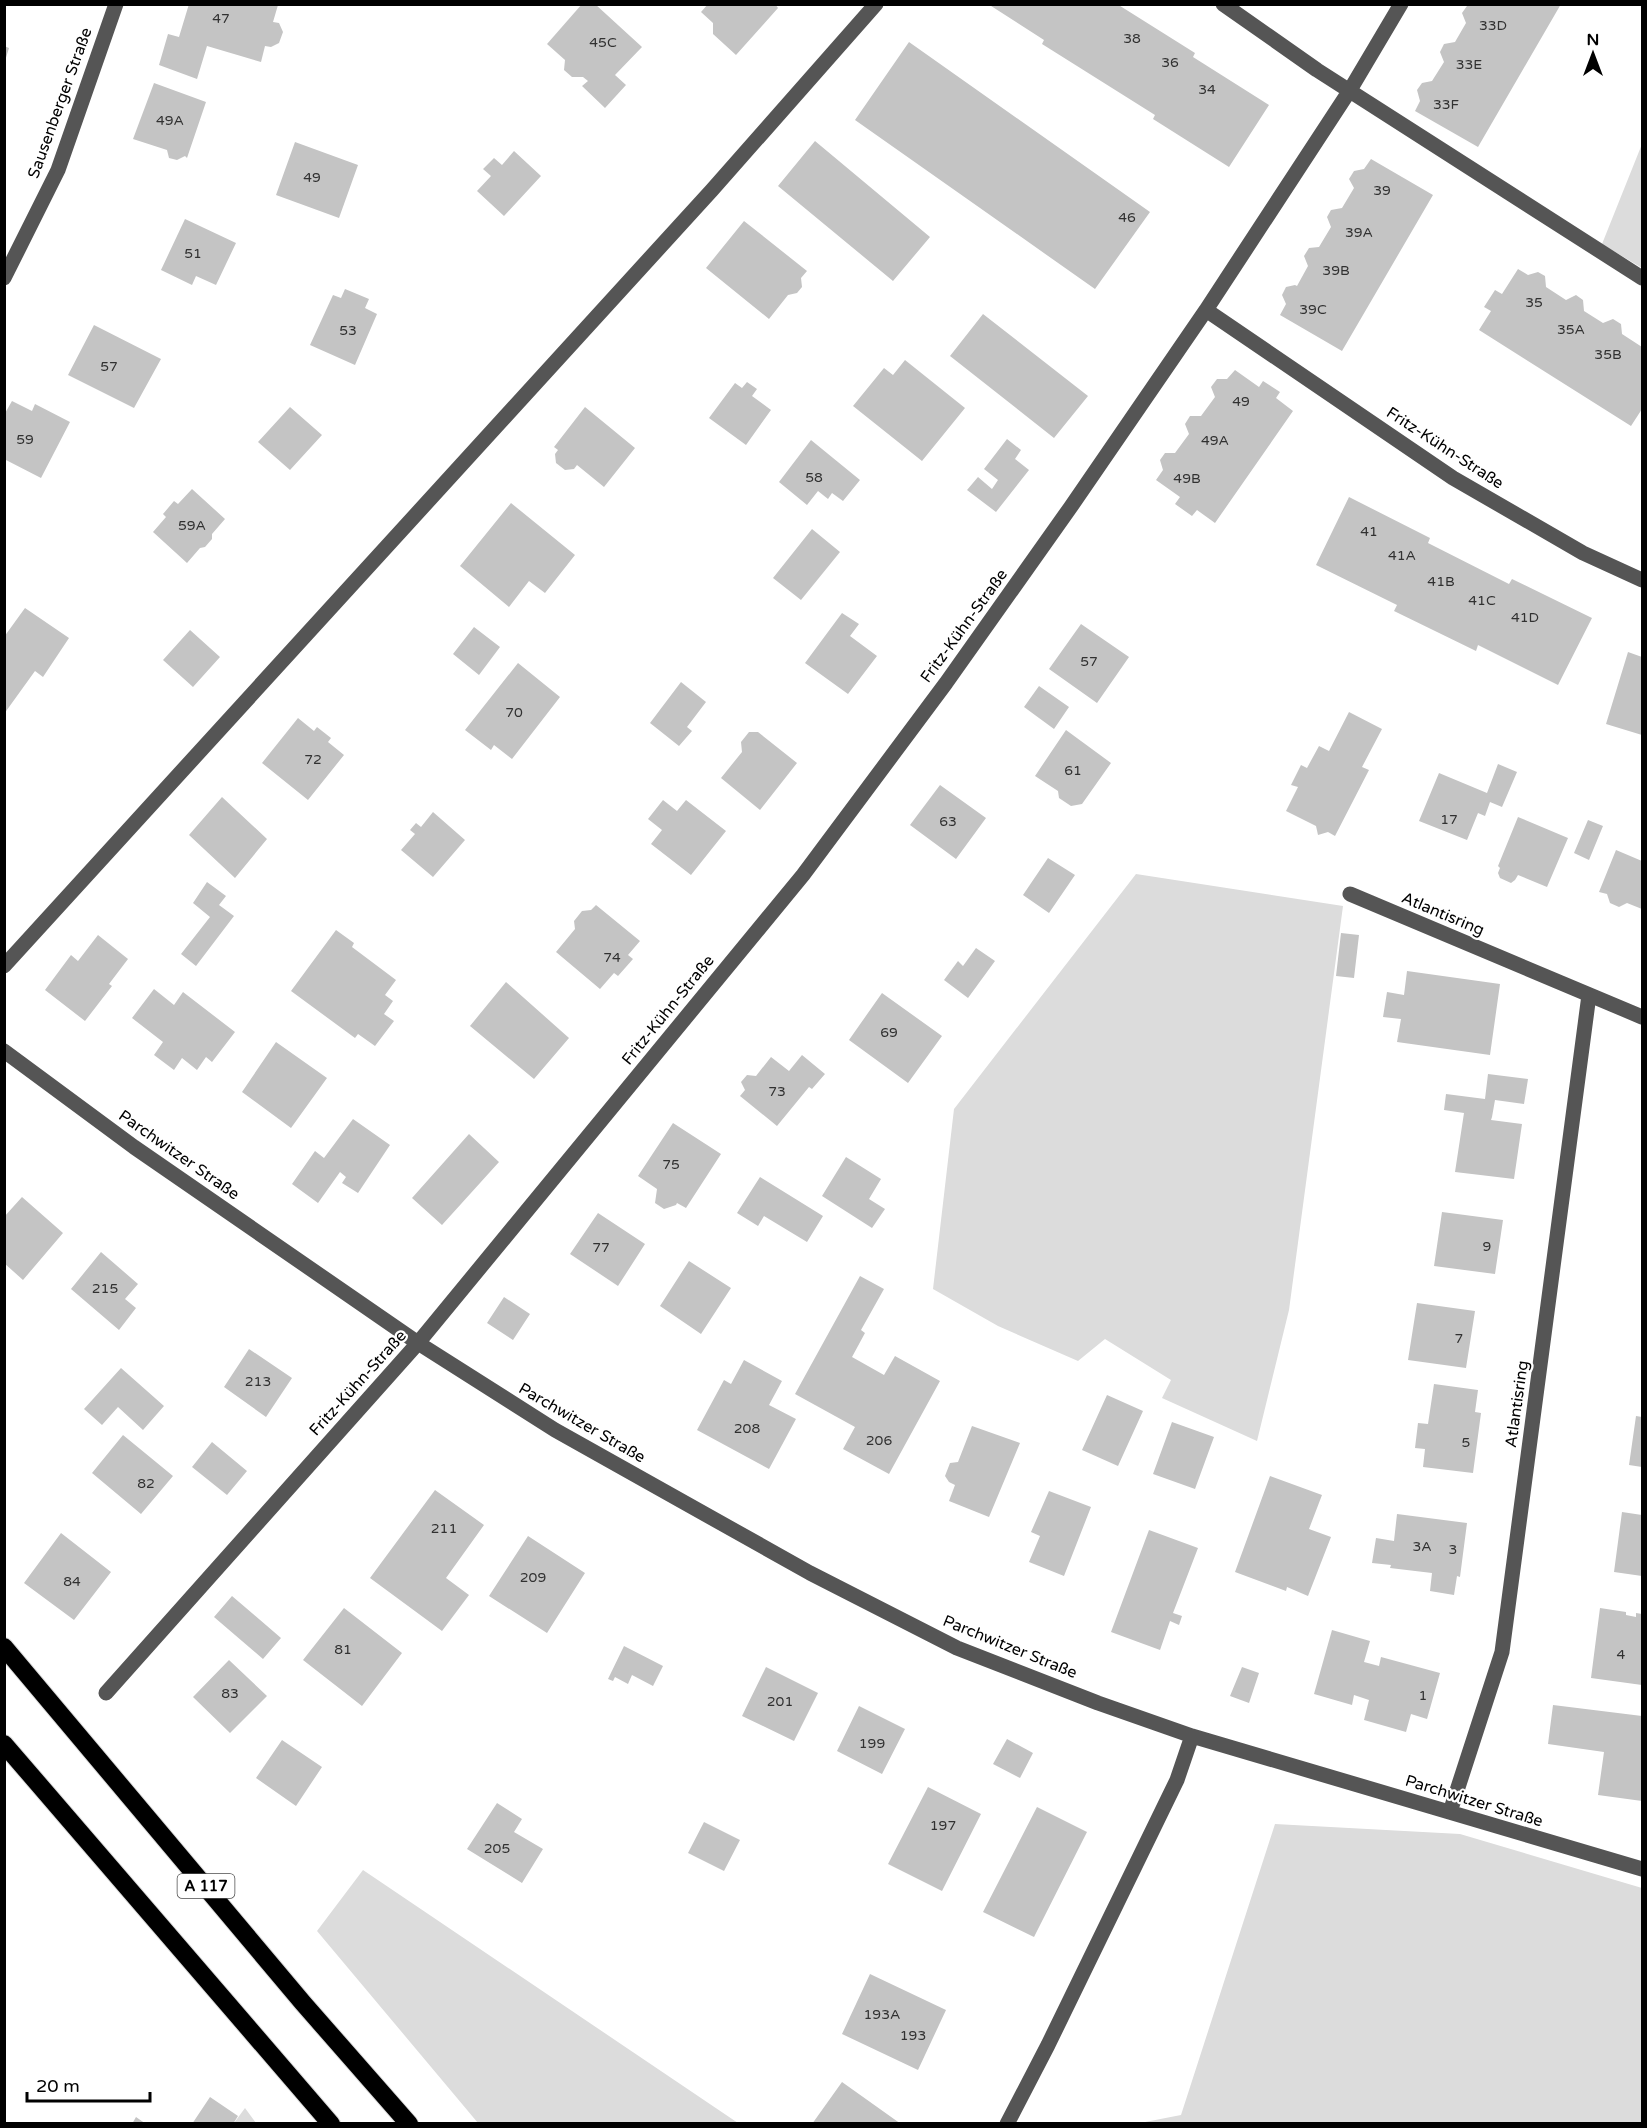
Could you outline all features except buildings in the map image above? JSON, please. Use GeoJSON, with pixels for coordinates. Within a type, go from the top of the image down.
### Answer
{"type":"FeatureCollection","features":[{"type":"Feature","properties":{"kind":"highway","name":"A 117"},"geometry":{"type":"LineString","coordinates":[[4,1647],[296,1994],[409,2124]]}},
{"type":"Feature","properties":{"kind":"highway"},"geometry":{"type":"LineString","coordinates":[[4,1744],[331,2124]]}},
{"type":"Feature","properties":{"kind":"street","name":"Sausenberger Straße"},"geometry":{"type":"LineString","coordinates":[[4,278],[58,170],[116,4]]}},
{"type":"Feature","properties":{"kind":"street"},"geometry":{"type":"LineString","coordinates":[[4,966],[712,190],[876,4]]}},
{"type":"Feature","properties":{"kind":"street"},"geometry":{"type":"LineString","coordinates":[[1223,4],[1350,90],[1642,278]]}},
{"type":"Feature","properties":{"kind":"street","name":"Fritz-Kühn-Straße"},"geometry":{"type":"LineString","coordinates":[[106,1693],[418,1343],[803,874],[946,683],[1070,508],[1206,310],[1350,90],[1401,4]]}},
{"type":"Feature","properties":{"kind":"street","name":"Fritz-Kühn-Straße"},"geometry":{"type":"LineString","coordinates":[[1206,310],[1453,478],[1583,553],[1642,580]]}},
{"type":"Feature","properties":{"kind":"street","name":"Atlantisring"},"geometry":{"type":"LineString","coordinates":[[1350,894],[1642,1017]]}},
{"type":"Feature","properties":{"kind":"street","name":"Atlantisring"},"geometry":{"type":"LineString","coordinates":[[1450,1812],[1502,1652],[1589,995]]}},
{"type":"Feature","properties":{"kind":"street","name":"Parchwitzer Straße"},"geometry":{"type":"LineString","coordinates":[[4,1051],[134,1147],[418,1343],[555,1430],[810,1573],[957,1648],[1098,1703],[1192,1736],[1642,1869]]}},
{"type":"Feature","properties":{"kind":"street"},"geometry":{"type":"LineString","coordinates":[[1007,2124],[1177,1780],[1192,1736]]}},
{"type":"Feature","properties":{"kind":"shaded area"},"geometry":{"type":"Polygon","coordinates":[[[1642,144],[1642,268],[1602,244],[1642,144]]]}},
{"type":"Feature","properties":{"kind":"shaded area"},"geometry":{"type":"Polygon","coordinates":[[[1136,874],[1343,906],[1289,1310],[1257,1441],[1162,1398],[1171,1380],[1105,1339],[1078,1361],[998,1326],[933,1289],[954,1109],[1136,874]]]}},
{"type":"Feature","properties":{"kind":"shaded area"},"geometry":{"type":"Polygon","coordinates":[[[1275,1824],[1460,1834],[1642,1888],[1642,2123],[1140,2123],[1181,2115],[1275,1824]]]}},
{"type":"Feature","properties":{"kind":"shaded area"},"geometry":{"type":"Polygon","coordinates":[[[363,1870],[738,2123],[478,2123],[317,1931],[363,1870]]]}},
{"type":"Feature","properties":{"kind":"shaded area"},"geometry":{"type":"Polygon","coordinates":[[[245,2108],[256,2123],[234,2123],[245,2108]]]}}]}
